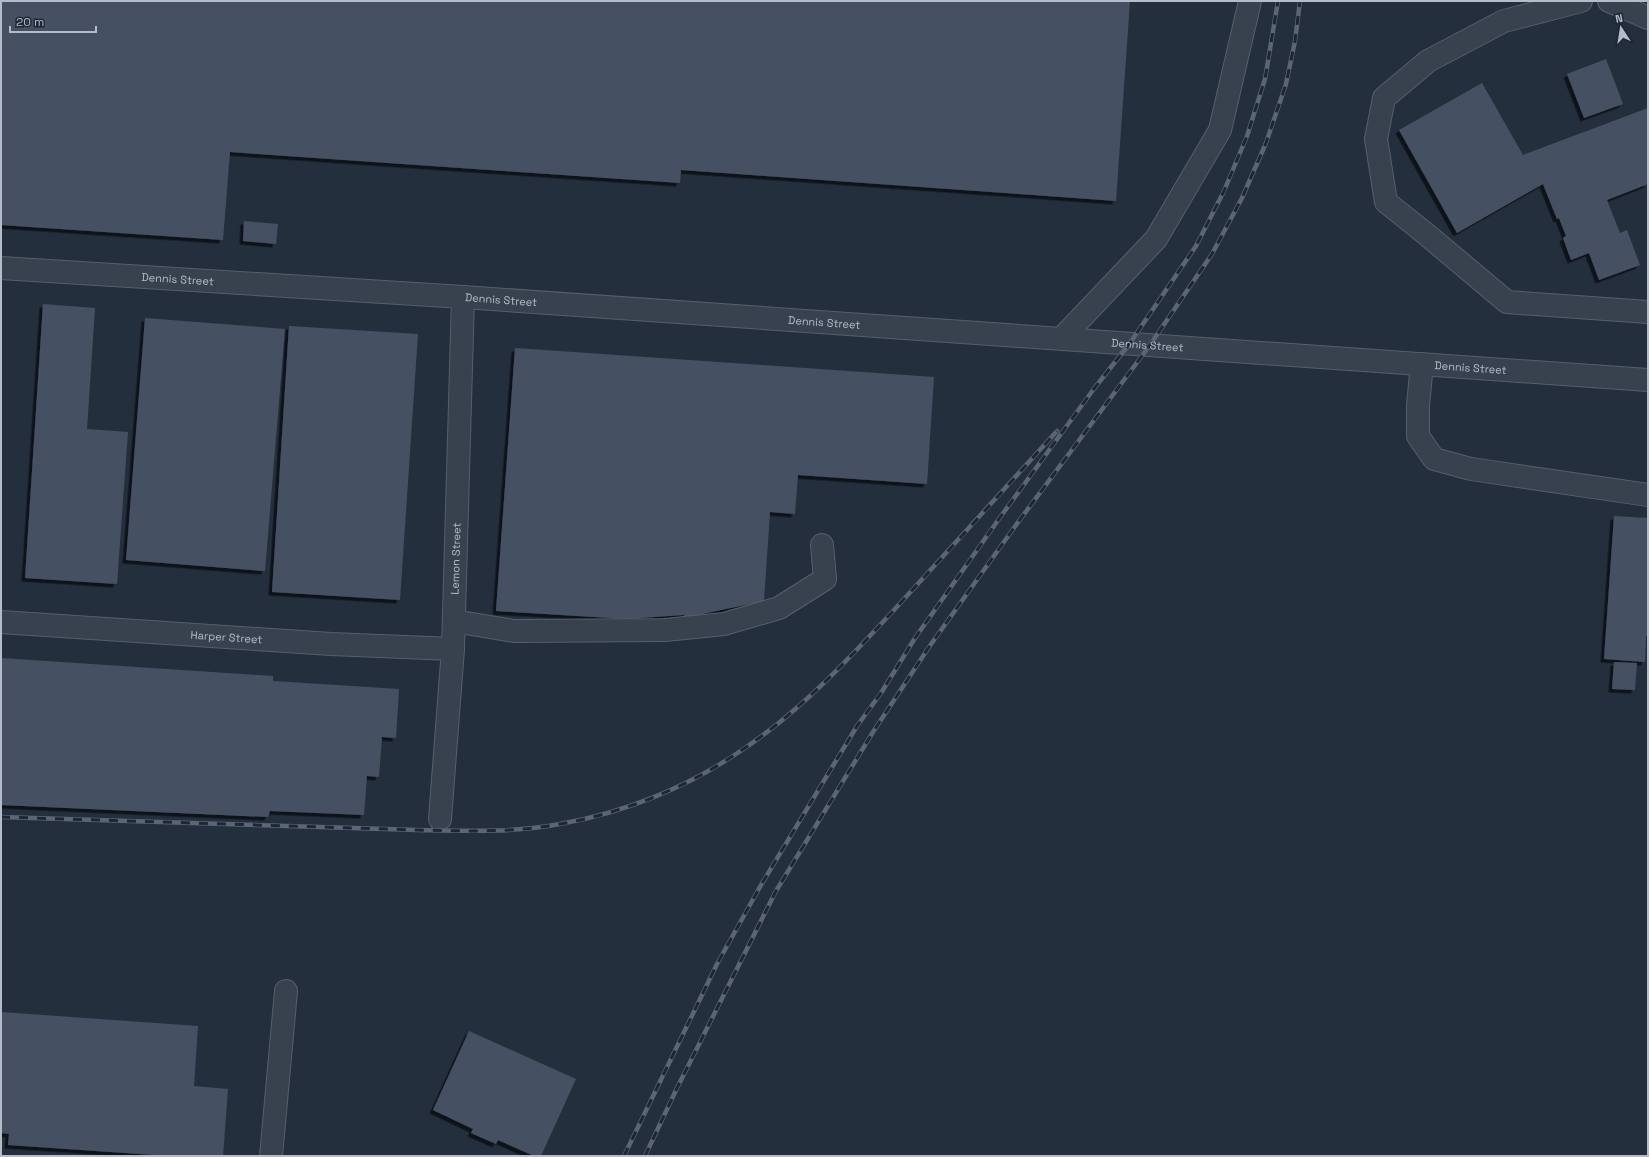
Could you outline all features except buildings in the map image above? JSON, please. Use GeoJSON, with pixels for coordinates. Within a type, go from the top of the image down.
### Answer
{"type":"FeatureCollection","features":[{"type":"Feature","properties":{"kind":"street"},"geometry":{"type":"LineString","coordinates":[[1062,338],[1156,239],[1220,130],[1250,1]]}},
{"type":"Feature","properties":{"kind":"street"},"geometry":{"type":"LineString","coordinates":[[1581,1],[1504,21],[1428,61],[1384,98],[1376,138],[1386,202],[1507,302],[1648,312]]}},
{"type":"Feature","properties":{"kind":"street"},"geometry":{"type":"LineString","coordinates":[[1609,1],[1648,18]]}},
{"type":"Feature","properties":{"kind":"street","name":"Dennis Street"},"geometry":{"type":"LineString","coordinates":[[1,268],[1062,338],[1648,380]]}},
{"type":"Feature","properties":{"kind":"street","name":"Lemon Street"},"geometry":{"type":"LineString","coordinates":[[440,819],[453,649],[463,298]]}},
{"type":"Feature","properties":{"kind":"street"},"geometry":{"type":"LineString","coordinates":[[1422,364],[1418,405],[1418,436],[1434,459],[1471,469],[1648,495]]}},
{"type":"Feature","properties":{"kind":"street"},"geometry":{"type":"LineString","coordinates":[[454,621],[514,631],[665,630],[724,624],[779,608],[825,579],[822,545]]}},
{"type":"Feature","properties":{"kind":"street","name":"Harper Street"},"geometry":{"type":"LineString","coordinates":[[1,622],[331,644],[453,649]]}},
{"type":"Feature","properties":{"kind":"street"},"geometry":{"type":"LineString","coordinates":[[271,1156],[286,991]]}},
{"type":"Feature","properties":{"kind":"railway"},"geometry":{"type":"LineString","coordinates":[[624,1156],[717,964],[761,885],[857,726],[881,693],[915,638],[1001,516],[1093,390],[1130,343],[1196,246],[1224,191],[1247,136],[1265,79],[1278,1]]}},
{"type":"Feature","properties":{"kind":"railway"},"geometry":{"type":"LineString","coordinates":[[645,1156],[677,1088],[776,891],[873,732],[929,647],[1016,525],[1150,345],[1212,254],[1242,198],[1266,143],[1286,84],[1295,41],[1300,1]]}},
{"type":"Feature","properties":{"kind":"railway"},"geometry":{"type":"LineString","coordinates":[[1,817],[489,831],[525,829],[560,824],[630,806],[676,788],[719,765],[764,735],[810,696],[853,654],[1057,431]]}}]}
